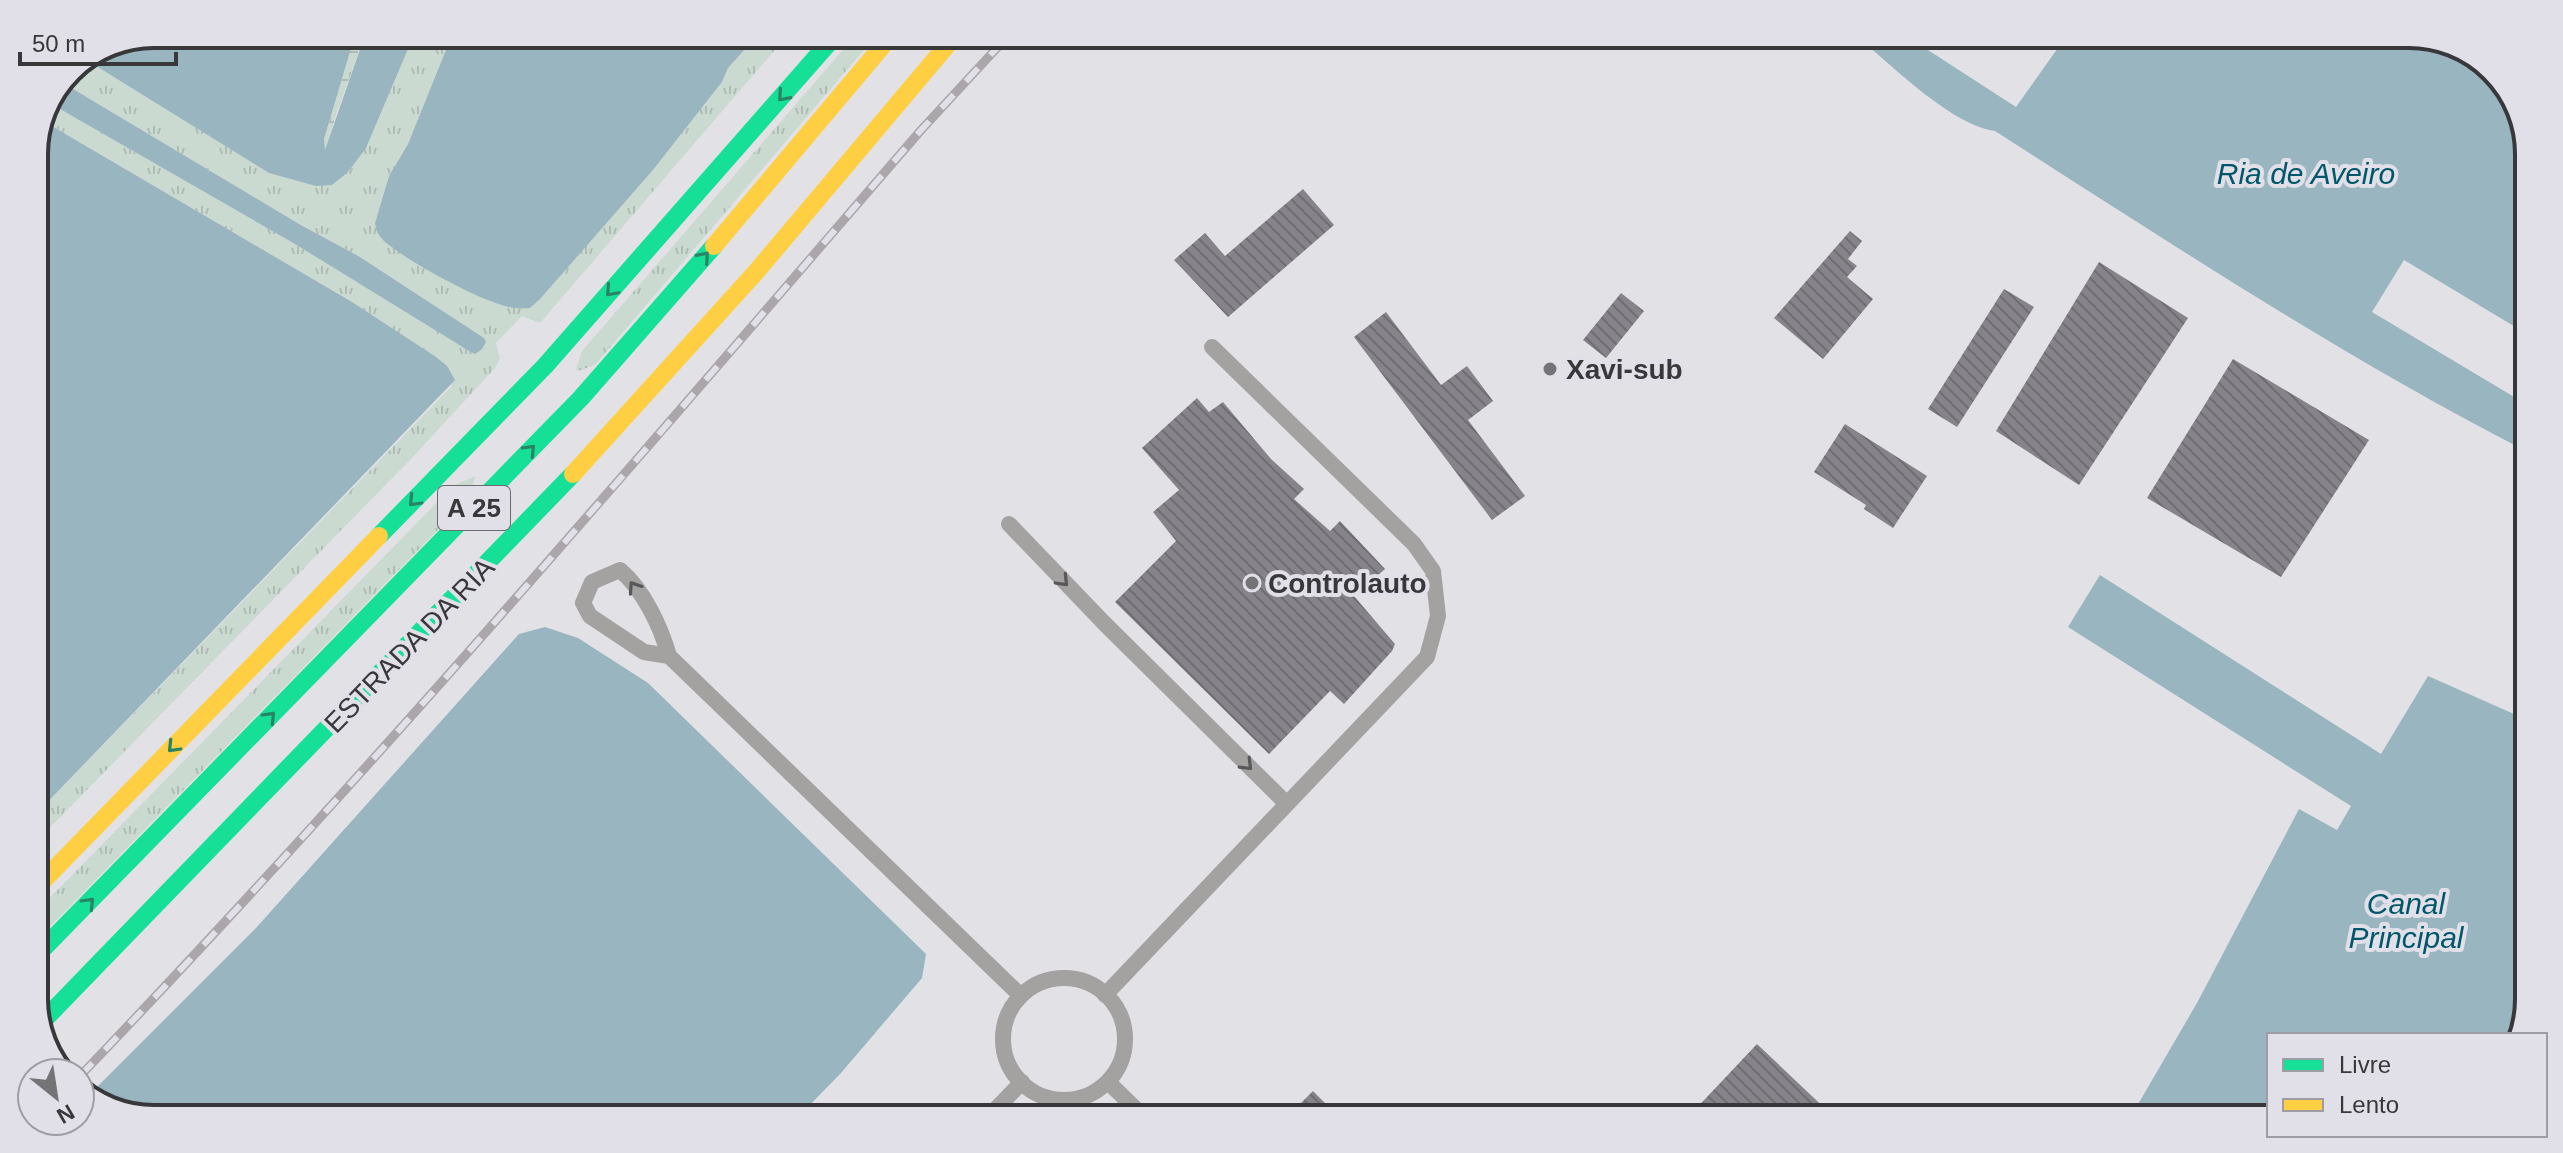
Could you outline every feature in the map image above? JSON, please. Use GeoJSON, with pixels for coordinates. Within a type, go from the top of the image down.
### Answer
{"type":"FeatureCollection","features":[{"type":"Feature","properties":{"kind":"main road","name":"A 25"},"geometry":{"type":"LineString","coordinates":[[48,876],[545,366],[824,48]]}},
{"type":"Feature","properties":{"kind":"main road","name":"A 25"},"geometry":{"type":"LineString","coordinates":[[48,944],[581,398],[720,240],[881,48]]}},
{"type":"Feature","properties":{"kind":"main road","name":"ESTRADA DA RIA"},"geometry":{"type":"LineString","coordinates":[[49,1015],[617,428],[756,272],[945,48]]}},
{"type":"Feature","properties":{"kind":"street"},"geometry":{"type":"LineString","coordinates":[[1105,995],[1427,657],[1438,616],[1433,571],[1414,544],[1212,347]]}},
{"type":"Feature","properties":{"kind":"street"},"geometry":{"type":"LineString","coordinates":[[1009,524],[1287,804]]}},
{"type":"Feature","properties":{"kind":"street"},"geometry":{"type":"LineString","coordinates":[[669,656],[644,652],[590,616],[583,603],[592,582],[620,570],[631,579],[663,636],[669,656],[1020,995]]}},
{"type":"Feature","properties":{"kind":"street"},"geometry":{"type":"LineString","coordinates":[[1070,977],[1096,986],[1105,995],[1116,1005],[1125,1031],[1122,1059],[1108,1082],[1085,1097],[1057,1100],[1031,1091],[1012,1072],[1002,1047],[1005,1019],[1020,995],[1043,981],[1070,977]]}},
{"type":"Feature","properties":{"kind":"street"},"geometry":{"type":"LineString","coordinates":[[1000,1105],[1022,1082]]}},
{"type":"Feature","properties":{"kind":"street"},"geometry":{"type":"LineString","coordinates":[[1108,1082],[1132,1105]]}},
{"type":"Feature","properties":{"kind":"green space"},"geometry":{"type":"Polygon","coordinates":[[[351,48],[360,48],[325,153],[324,139],[351,48]]]}},
{"type":"Feature","properties":{"kind":"green space"},"geometry":{"type":"Polygon","coordinates":[[[408,48],[447,48],[408,144],[389,176],[375,223],[380,238],[530,308],[653,170],[746,48],[777,48],[540,323],[522,316],[496,343],[500,358],[495,368],[410,460],[48,830],[48,802],[452,386],[352,302],[52,126],[59,108],[295,244],[469,351],[484,338],[360,257],[71,88],[96,66],[269,173],[366,148],[408,48]]]}},
{"type":"Feature","properties":{"kind":"green space"},"geometry":{"type":"Polygon","coordinates":[[[844,48],[866,48],[595,365],[578,371],[582,351],[844,48]]]}},
{"type":"Feature","properties":{"kind":"green space"},"geometry":{"type":"Polygon","coordinates":[[[476,476],[467,500],[48,929],[48,900],[454,485],[476,476]]]}},
{"type":"Feature","properties":{"kind":"water"},"geometry":{"type":"Polygon","coordinates":[[[154,48],[351,48],[324,139],[325,150],[360,48],[408,48],[366,148],[348,172],[332,185],[316,186],[269,173],[96,66],[113,56],[154,48]]]}},
{"type":"Feature","properties":{"kind":"water"},"geometry":{"type":"Polygon","coordinates":[[[447,48],[746,48],[653,170],[530,308],[507,306],[472,293],[406,257],[381,238],[375,223],[389,176],[408,144],[447,48]]]}},
{"type":"Feature","properties":{"kind":"water","name":"Ria de Aveiro"},"geometry":{"type":"Polygon","coordinates":[[[1870,48],[1925,48],[2016,107],[2058,48],[2409,48],[2430,50],[2462,62],[2493,89],[2511,126],[2515,147],[2515,327],[2404,260],[2372,312],[2515,397],[2515,445],[2323,338],[1995,131],[1978,127],[1925,94],[1870,48]]]}},
{"type":"Feature","properties":{"kind":"water"},"geometry":{"type":"Polygon","coordinates":[[[70,89],[360,257],[486,342],[475,354],[469,351],[295,244],[59,108],[70,89]]]}},
{"type":"Feature","properties":{"kind":"water"},"geometry":{"type":"Polygon","coordinates":[[[52,126],[352,302],[436,357],[447,366],[455,380],[48,802],[48,147],[52,126]]]}},
{"type":"Feature","properties":{"kind":"water","name":"Canal Principal"},"geometry":{"type":"Polygon","coordinates":[[[2100,575],[2381,754],[2428,676],[2515,714],[2515,999],[2509,1033],[2267,1033],[2267,1105],[2138,1105],[2197,1003],[2299,809],[2337,830],[2351,806],[2068,627],[2100,575]]]}},
{"type":"Feature","properties":{"kind":"water"},"geometry":{"type":"Polygon","coordinates":[[[545,627],[578,638],[648,683],[926,954],[922,978],[810,1105],[154,1105],[133,1103],[96,1088],[256,928],[519,634],[545,627]]]}},
{"type":"Feature","properties":{"kind":"building"},"geometry":{"type":"Polygon","coordinates":[[[1303,189],[1334,225],[1228,317],[1174,260],[1205,233],[1225,256],[1303,189]]]}},
{"type":"Feature","properties":{"kind":"building"},"geometry":{"type":"Polygon","coordinates":[[[1850,231],[1862,241],[1848,259],[1857,266],[1847,277],[1873,299],[1823,359],[1774,318],[1850,231]]]}},
{"type":"Feature","properties":{"kind":"building"},"geometry":{"type":"Polygon","coordinates":[[[2099,262],[2188,318],[2079,485],[1996,431],[2099,262]]]}},
{"type":"Feature","properties":{"kind":"building"},"geometry":{"type":"Polygon","coordinates":[[[2004,289],[2034,307],[1957,427],[1928,409],[2004,289]]]}},
{"type":"Feature","properties":{"kind":"building"},"geometry":{"type":"Polygon","coordinates":[[[1621,293],[1644,311],[1606,358],[1583,340],[1621,293]]]}},
{"type":"Feature","properties":{"kind":"building"},"geometry":{"type":"Polygon","coordinates":[[[1386,312],[1441,385],[1467,366],[1493,401],[1468,420],[1525,496],[1492,520],[1354,337],[1386,312]]]}},
{"type":"Feature","properties":{"kind":"building"},"geometry":{"type":"Polygon","coordinates":[[[2233,359],[2369,440],[2281,577],[2147,498],[2233,359]]]}},
{"type":"Feature","properties":{"kind":"building","name":"Controlauto"},"geometry":{"type":"Polygon","coordinates":[[[1197,398],[1209,412],[1223,402],[1271,459],[1304,489],[1294,499],[1330,531],[1340,521],[1385,569],[1354,596],[1395,644],[1392,651],[1344,704],[1330,691],[1269,754],[1115,602],[1176,541],[1153,512],[1179,490],[1142,448],[1197,398]]]}},
{"type":"Feature","properties":{"kind":"building"},"geometry":{"type":"Polygon","coordinates":[[[1845,424],[1927,476],[1893,528],[1864,509],[1866,505],[1814,472],[1845,424]]]}},
{"type":"Feature","properties":{"kind":"building"},"geometry":{"type":"Polygon","coordinates":[[[1757,1044],[1821,1105],[1699,1105],[1757,1044]]]}},
{"type":"Feature","properties":{"kind":"building"},"geometry":{"type":"Polygon","coordinates":[[[1313,1091],[1326,1104],[1325,1105],[1299,1105],[1313,1091]]]}},
{"type":"Feature","properties":{"kind":"railway"},"geometry":{"type":"LineString","coordinates":[[96,1059],[402,727],[922,129],[997,48]]}},
{"type":"Feature","properties":{"kind":"traffic: fast"},"geometry":{"type":"LineString","coordinates":[[379,536],[545,366],[824,48]]}},
{"type":"Feature","properties":{"kind":"traffic: fast"},"geometry":{"type":"LineString","coordinates":[[48,944],[581,398],[714,246]]}},
{"type":"Feature","properties":{"kind":"traffic: fast"},"geometry":{"type":"LineString","coordinates":[[49,1014],[573,474]]}},
{"type":"Feature","properties":{"kind":"traffic: slow"},"geometry":{"type":"LineString","coordinates":[[714,246],[881,48]]}},
{"type":"Feature","properties":{"kind":"traffic: slow"},"geometry":{"type":"LineString","coordinates":[[573,474],[756,272],[945,48]]}},
{"type":"Feature","properties":{"kind":"traffic: slow"},"geometry":{"type":"LineString","coordinates":[[48,876],[379,536]]}},
{"type":"Feature","properties":{"kind":"place","name":"Xavi-sub"},"geometry":{"type":"Point","coordinates":[1550,369]}},
{"type":"Feature","properties":{"kind":"place","name":"Controlauto"},"geometry":{"type":"Point","coordinates":[1252,583]}}]}
